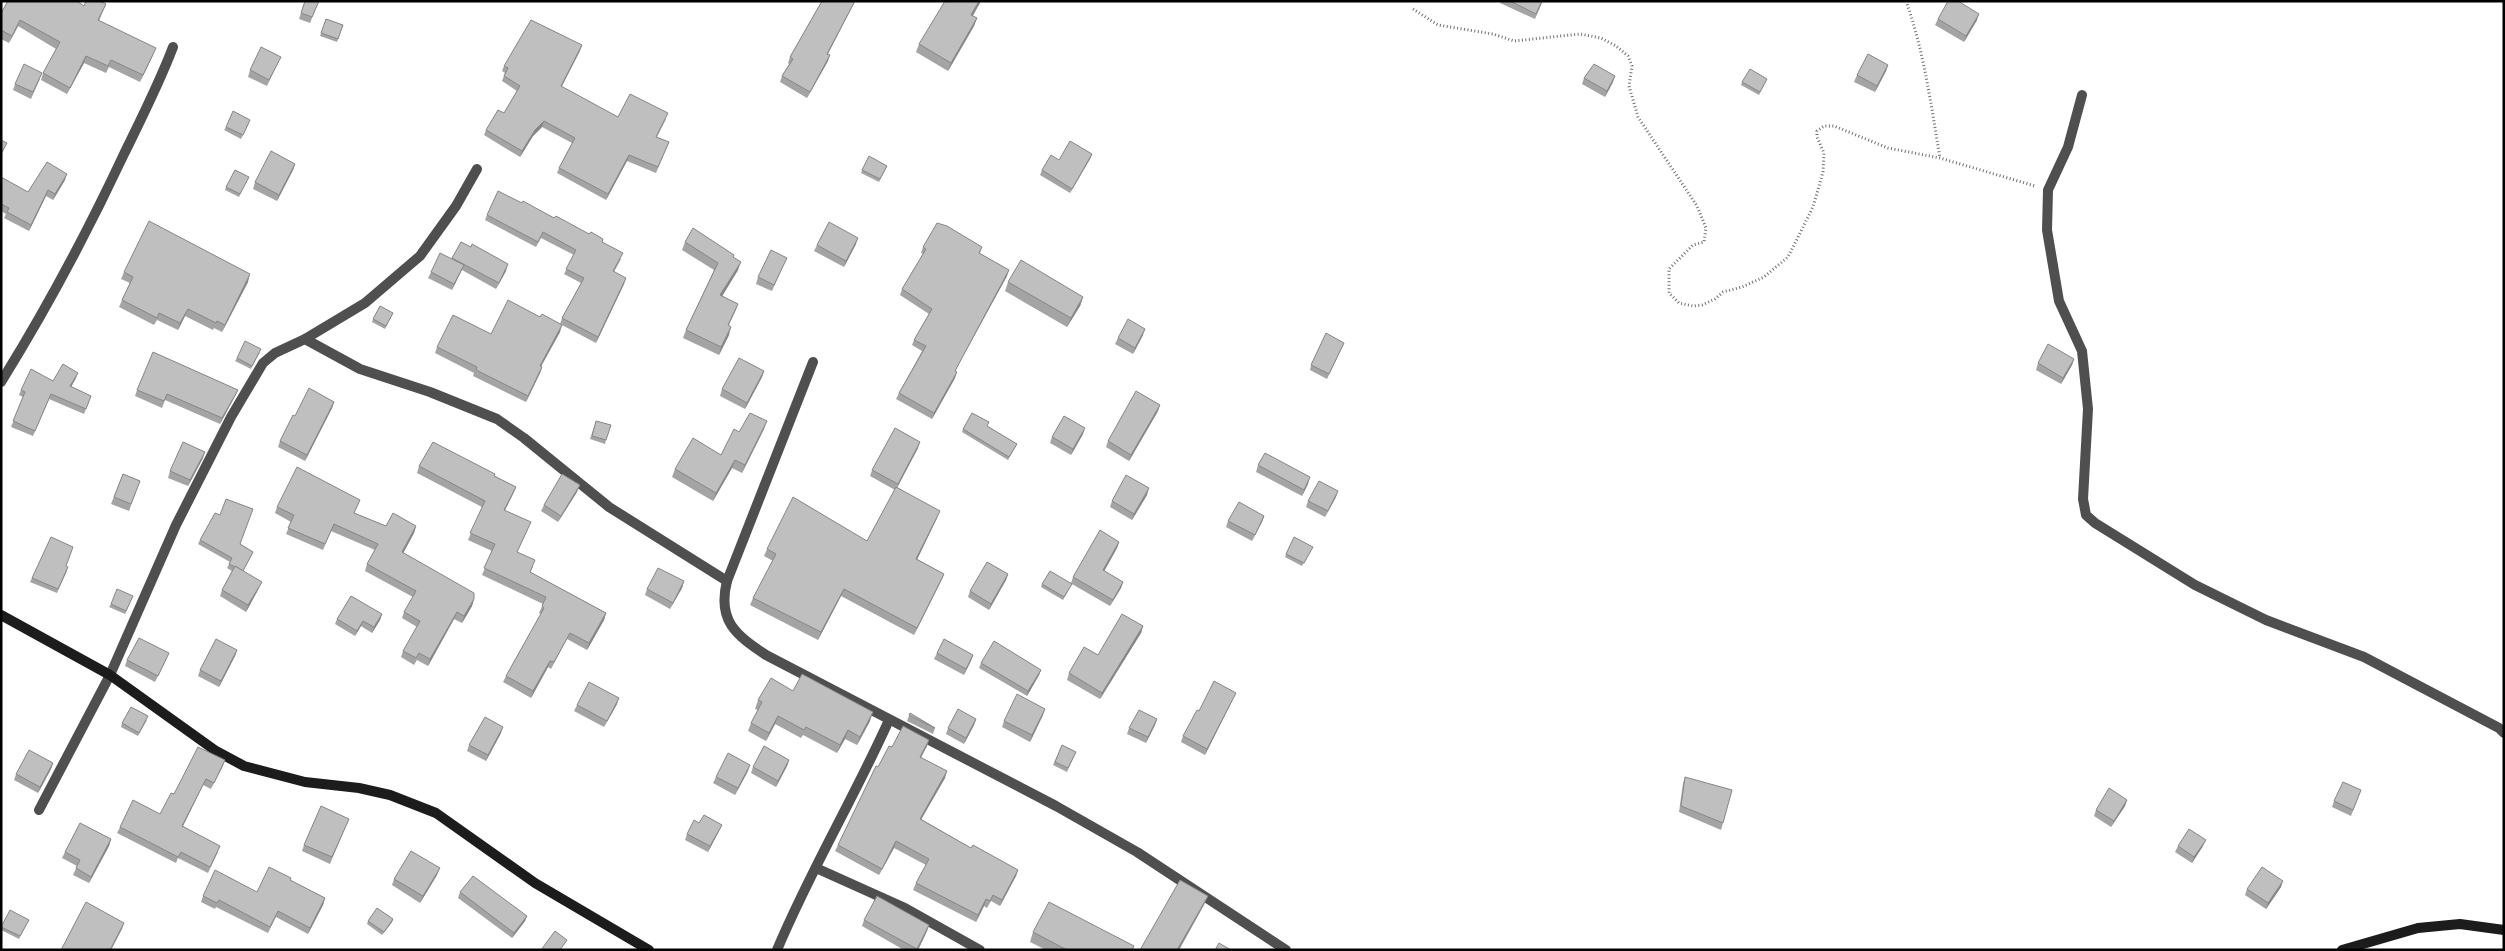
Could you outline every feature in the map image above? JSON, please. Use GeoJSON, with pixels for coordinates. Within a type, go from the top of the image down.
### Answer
{"type":"FeatureCollection","features":[{"type":"Feature","properties":{"kind":"street"},"geometry":{"type":"LineString","coordinates":[[1,382],[48,305],[89,229],[173,47]]}},
{"type":"Feature","properties":{"kind":"street"},"geometry":{"type":"LineString","coordinates":[[2082,95],[2068,147],[2048,190],[2047,230],[2060,301],[2082,351],[2088,409],[2083,478],[2086,515],[2095,523],[2195,585],[2266,620],[2364,657],[2499,728],[2504,733]]}},
{"type":"Feature","properties":{"kind":"street"},"geometry":{"type":"LineString","coordinates":[[39,810],[110,675],[176,525],[236,409],[263,363],[275,353],[304,339],[365,303],[420,256],[451,212],[477,169]]}},
{"type":"Feature","properties":{"kind":"street"},"geometry":{"type":"LineString","coordinates":[[304,339],[360,369],[430,392],[497,419],[524,438],[609,507],[727,581]]}},
{"type":"Feature","properties":{"kind":"street"},"geometry":{"type":"LineString","coordinates":[[813,362],[727,581],[723,597],[728,621],[733,630],[746,642],[766,655],[1056,806],[1137,852],[1286,950]]}},
{"type":"Feature","properties":{"kind":"street"},"geometry":{"type":"LineString","coordinates":[[1,615],[110,675],[216,751],[244,766],[305,782],[359,788],[390,795],[413,802],[436,813],[535,883],[649,950]]}},
{"type":"Feature","properties":{"kind":"street"},"geometry":{"type":"LineString","coordinates":[[777,950],[816,868],[865,773],[889,720]]}},
{"type":"Feature","properties":{"kind":"street"},"geometry":{"type":"LineString","coordinates":[[816,868],[904,908],[980,950]]}},
{"type":"Feature","properties":{"kind":"street"},"geometry":{"type":"LineString","coordinates":[[2342,950],[2418,928],[2460,924],[2504,930]]}},
{"type":"Feature","properties":{"kind":"path"},"geometry":{"type":"LineString","coordinates":[[1906,1],[1915,25],[1940,158]]}},
{"type":"Feature","properties":{"kind":"path"},"geometry":{"type":"LineString","coordinates":[[1413,9],[1438,25],[1492,34],[1514,41],[1580,34],[1601,38],[1616,46],[1628,56],[1632,66],[1629,86],[1638,117],[1697,206],[1706,228],[1704,242],[1693,245],[1669,269],[1669,293],[1679,303],[1693,306],[1702,305],[1724,292],[1742,288],[1764,277],[1788,256],[1813,206],[1823,172],[1824,153],[1817,137],[1817,130],[1824,126],[1834,126],[1888,148],[1940,158],[2048,190]]}},
{"type":"Feature","properties":{"kind":"building"},"geometry":{"type":"Polygon","coordinates":[[[8,1],[77,1],[84,6],[86,1],[99,1],[106,4],[98,20],[156,48],[143,75],[111,60],[108,66],[86,56],[70,88],[43,73],[60,42],[20,20],[12,36],[1,30],[1,13],[8,1]]]}},
{"type":"Feature","properties":{"kind":"building"},"geometry":{"type":"Polygon","coordinates":[[[305,1],[319,1],[312,17],[301,13],[305,1]]]}},
{"type":"Feature","properties":{"kind":"building"},"geometry":{"type":"Polygon","coordinates":[[[822,1],[855,1],[827,54],[830,55],[810,92],[782,76],[793,59],[790,57],[822,1]]]}},
{"type":"Feature","properties":{"kind":"building"},"geometry":{"type":"Polygon","coordinates":[[[945,1],[979,1],[971,15],[977,18],[951,63],[919,44],[945,1]]]}},
{"type":"Feature","properties":{"kind":"building"},"geometry":{"type":"Polygon","coordinates":[[[1510,1],[1542,1],[1536,14],[1510,1]]]}},
{"type":"Feature","properties":{"kind":"building"},"geometry":{"type":"Polygon","coordinates":[[[1948,1],[1958,1],[1979,14],[1966,36],[1938,19],[1948,1]]]}},
{"type":"Feature","properties":{"kind":"building"},"geometry":{"type":"Polygon","coordinates":[[[326,19],[343,25],[338,39],[321,33],[326,19]]]}},
{"type":"Feature","properties":{"kind":"building"},"geometry":{"type":"Polygon","coordinates":[[[531,20],[582,45],[561,86],[618,117],[630,94],[668,113],[656,137],[669,142],[658,167],[629,155],[608,194],[559,168],[575,138],[544,121],[535,130],[522,151],[486,130],[498,110],[504,113],[520,86],[504,76],[508,68],[504,66],[531,20]]]}},
{"type":"Feature","properties":{"kind":"building"},"geometry":{"type":"Polygon","coordinates":[[[261,47],[281,57],[269,80],[250,70],[261,47]]]}},
{"type":"Feature","properties":{"kind":"building"},"geometry":{"type":"Polygon","coordinates":[[[1868,54],[1888,65],[1877,86],[1857,75],[1868,54]]]}},
{"type":"Feature","properties":{"kind":"building"},"geometry":{"type":"Polygon","coordinates":[[[24,64],[42,73],[33,92],[15,84],[24,64]]]}},
{"type":"Feature","properties":{"kind":"building"},"geometry":{"type":"Polygon","coordinates":[[[1594,64],[1615,76],[1607,91],[1584,78],[1594,64]]]}},
{"type":"Feature","properties":{"kind":"building"},"geometry":{"type":"Polygon","coordinates":[[[1750,69],[1767,79],[1760,92],[1742,82],[1750,69]]]}},
{"type":"Feature","properties":{"kind":"building"},"geometry":{"type":"Polygon","coordinates":[[[233,111],[250,120],[243,135],[226,127],[233,111]]]}},
{"type":"Feature","properties":{"kind":"building"},"geometry":{"type":"Polygon","coordinates":[[[1,140],[7,143],[1,154],[1,140]]]}},
{"type":"Feature","properties":{"kind":"building"},"geometry":{"type":"Polygon","coordinates":[[[1070,141],[1092,154],[1072,189],[1042,170],[1051,155],[1059,160],[1070,141]]]}},
{"type":"Feature","properties":{"kind":"building"},"geometry":{"type":"Polygon","coordinates":[[[271,151],[295,164],[279,195],[255,182],[271,151]]]}},
{"type":"Feature","properties":{"kind":"building"},"geometry":{"type":"Polygon","coordinates":[[[869,156],[887,166],[880,179],[862,170],[869,156]]]}},
{"type":"Feature","properties":{"kind":"building"},"geometry":{"type":"Polygon","coordinates":[[[47,162],[67,174],[55,194],[48,190],[31,225],[7,212],[9,208],[1,204],[1,177],[28,192],[47,162]]]}},
{"type":"Feature","properties":{"kind":"building"},"geometry":{"type":"Polygon","coordinates":[[[235,170],[249,177],[240,194],[226,187],[235,170]]]}},
{"type":"Feature","properties":{"kind":"building"},"geometry":{"type":"Polygon","coordinates":[[[498,191],[522,203],[523,201],[554,218],[556,216],[589,234],[591,232],[603,239],[602,242],[623,253],[613,271],[626,278],[598,337],[562,318],[584,278],[566,269],[576,250],[543,232],[538,242],[487,215],[498,191]]]}},
{"type":"Feature","properties":{"kind":"building"},"geometry":{"type":"Polygon","coordinates":[[[149,221],[250,274],[225,325],[217,321],[216,323],[188,309],[180,323],[159,313],[157,318],[122,300],[133,277],[124,272],[149,221]]]}},
{"type":"Feature","properties":{"kind":"building"},"geometry":{"type":"Polygon","coordinates":[[[829,222],[858,238],[846,261],[817,245],[829,222]]]}},
{"type":"Feature","properties":{"kind":"building"},"geometry":{"type":"Polygon","coordinates":[[[937,223],[947,226],[982,247],[979,253],[1009,270],[934,413],[899,393],[926,346],[914,340],[932,309],[902,289],[926,249],[923,247],[937,223]]]}},
{"type":"Feature","properties":{"kind":"building"},"geometry":{"type":"Polygon","coordinates":[[[693,228],[734,255],[733,257],[741,262],[720,295],[738,304],[728,325],[731,327],[721,347],[686,330],[718,263],[685,242],[693,228]]]}},
{"type":"Feature","properties":{"kind":"building"},"geometry":{"type":"Polygon","coordinates":[[[461,242],[471,247],[472,244],[508,264],[499,283],[452,258],[461,242]]]}},
{"type":"Feature","properties":{"kind":"building"},"geometry":{"type":"Polygon","coordinates":[[[771,250],[787,258],[774,285],[758,277],[771,250]]]}},
{"type":"Feature","properties":{"kind":"building"},"geometry":{"type":"Polygon","coordinates":[[[440,253],[464,265],[454,284],[431,272],[440,253]]]}},
{"type":"Feature","properties":{"kind":"building"},"geometry":{"type":"Polygon","coordinates":[[[1021,260],[1083,297],[1071,318],[1008,282],[1021,260]]]}},
{"type":"Feature","properties":{"kind":"building"},"geometry":{"type":"Polygon","coordinates":[[[508,300],[540,317],[542,314],[562,325],[540,366],[542,367],[528,396],[476,370],[477,367],[437,347],[453,315],[491,334],[508,300]]]}},
{"type":"Feature","properties":{"kind":"building"},"geometry":{"type":"Polygon","coordinates":[[[380,306],[393,313],[386,326],[373,319],[380,306]]]}},
{"type":"Feature","properties":{"kind":"building"},"geometry":{"type":"Polygon","coordinates":[[[1128,319],[1145,329],[1135,348],[1118,338],[1128,319]]]}},
{"type":"Feature","properties":{"kind":"building"},"geometry":{"type":"Polygon","coordinates":[[[1326,333],[1344,343],[1329,374],[1311,365],[1326,333]]]}},
{"type":"Feature","properties":{"kind":"building"},"geometry":{"type":"Polygon","coordinates":[[[245,341],[261,349],[252,366],[237,358],[245,341]]]}},
{"type":"Feature","properties":{"kind":"building"},"geometry":{"type":"Polygon","coordinates":[[[2048,344],[2074,359],[2063,378],[2038,363],[2048,344]]]}},
{"type":"Feature","properties":{"kind":"building"},"geometry":{"type":"Polygon","coordinates":[[[153,352],[238,390],[222,418],[167,394],[164,401],[137,390],[153,352]]]}},
{"type":"Feature","properties":{"kind":"building"},"geometry":{"type":"Polygon","coordinates":[[[739,358],[764,371],[747,403],[722,389],[739,358]]]}},
{"type":"Feature","properties":{"kind":"building"},"geometry":{"type":"Polygon","coordinates":[[[63,364],[78,373],[70,386],[91,396],[86,409],[51,394],[35,431],[13,421],[25,392],[21,390],[31,369],[53,381],[63,364]]]}},
{"type":"Feature","properties":{"kind":"building"},"geometry":{"type":"Polygon","coordinates":[[[309,388],[334,402],[307,455],[280,441],[309,388]]]}},
{"type":"Feature","properties":{"kind":"building"},"geometry":{"type":"Polygon","coordinates":[[[1136,391],[1160,405],[1131,455],[1108,441],[1136,391]]]}},
{"type":"Feature","properties":{"kind":"building"},"geometry":{"type":"Polygon","coordinates":[[[750,413],[767,421],[745,465],[735,460],[716,493],[675,469],[693,438],[721,455],[734,429],[739,432],[750,413]]]}},
{"type":"Feature","properties":{"kind":"building"},"geometry":{"type":"Polygon","coordinates":[[[972,413],[989,422],[987,426],[1017,444],[1009,457],[963,429],[972,413]]]}},
{"type":"Feature","properties":{"kind":"building"},"geometry":{"type":"Polygon","coordinates":[[[1064,416],[1085,428],[1073,449],[1052,437],[1064,416]]]}},
{"type":"Feature","properties":{"kind":"building"},"geometry":{"type":"Polygon","coordinates":[[[596,421],[611,425],[606,440],[592,436],[596,421]]]}},
{"type":"Feature","properties":{"kind":"building"},"geometry":{"type":"Polygon","coordinates":[[[895,428],[920,442],[898,484],[872,470],[895,428]]]}},
{"type":"Feature","properties":{"kind":"building"},"geometry":{"type":"Polygon","coordinates":[[[183,442],[205,452],[190,480],[170,471],[183,442]]]}},
{"type":"Feature","properties":{"kind":"building"},"geometry":{"type":"Polygon","coordinates":[[[433,442],[516,487],[504,510],[531,522],[517,552],[535,560],[530,572],[606,613],[589,643],[570,633],[554,662],[550,661],[533,691],[506,676],[544,608],[542,606],[546,597],[484,568],[495,544],[470,533],[485,501],[419,466],[433,442]]]}},
{"type":"Feature","properties":{"kind":"building"},"geometry":{"type":"Polygon","coordinates":[[[1265,453],[1310,477],[1304,490],[1258,465],[1265,453]]]}},
{"type":"Feature","properties":{"kind":"building"},"geometry":{"type":"Polygon","coordinates":[[[297,467],[360,500],[354,513],[386,526],[393,513],[416,526],[402,552],[474,593],[474,599],[464,616],[457,612],[430,659],[419,653],[416,658],[403,651],[420,621],[404,612],[416,591],[367,564],[378,544],[334,524],[325,544],[288,528],[294,515],[277,507],[297,467]]]}},
{"type":"Feature","properties":{"kind":"building"},"geometry":{"type":"Polygon","coordinates":[[[123,474],[140,481],[131,504],[114,497],[123,474]]]}},
{"type":"Feature","properties":{"kind":"building"},"geometry":{"type":"Polygon","coordinates":[[[562,474],[580,485],[561,516],[544,505],[562,474]]]}},
{"type":"Feature","properties":{"kind":"building"},"geometry":{"type":"Polygon","coordinates":[[[1126,475],[1149,488],[1134,514],[1112,501],[1126,475]]]}},
{"type":"Feature","properties":{"kind":"building"},"geometry":{"type":"Polygon","coordinates":[[[1319,481],[1338,491],[1328,511],[1308,501],[1319,481]]]}},
{"type":"Feature","properties":{"kind":"building"},"geometry":{"type":"Polygon","coordinates":[[[896,487],[940,511],[916,559],[944,574],[917,628],[844,589],[821,632],[753,598],[776,554],[767,549],[793,497],[867,541],[896,487]]]}},
{"type":"Feature","properties":{"kind":"building"},"geometry":{"type":"Polygon","coordinates":[[[226,499],[253,509],[240,544],[253,552],[243,571],[229,564],[232,558],[200,540],[215,513],[220,515],[226,499]]]}},
{"type":"Feature","properties":{"kind":"building"},"geometry":{"type":"Polygon","coordinates":[[[1239,502],[1264,516],[1255,535],[1228,521],[1239,502]]]}},
{"type":"Feature","properties":{"kind":"building"},"geometry":{"type":"Polygon","coordinates":[[[1100,530],[1119,542],[1103,570],[1123,582],[1113,600],[1073,577],[1100,530]]]}},
{"type":"Feature","properties":{"kind":"building"},"geometry":{"type":"Polygon","coordinates":[[[51,537],[73,547],[66,566],[68,567],[58,589],[32,578],[51,537]]]}},
{"type":"Feature","properties":{"kind":"building"},"geometry":{"type":"Polygon","coordinates":[[[1294,537],[1313,547],[1304,563],[1286,554],[1294,537]]]}},
{"type":"Feature","properties":{"kind":"building"},"geometry":{"type":"Polygon","coordinates":[[[987,562],[1008,574],[991,604],[970,591],[987,562]]]}},
{"type":"Feature","properties":{"kind":"building"},"geometry":{"type":"Polygon","coordinates":[[[235,566],[262,582],[248,605],[222,590],[235,566]]]}},
{"type":"Feature","properties":{"kind":"building"},"geometry":{"type":"Polygon","coordinates":[[[658,568],[684,581],[673,603],[647,589],[658,568]]]}},
{"type":"Feature","properties":{"kind":"building"},"geometry":{"type":"Polygon","coordinates":[[[1050,571],[1072,584],[1064,597],[1042,584],[1050,571]]]}},
{"type":"Feature","properties":{"kind":"building"},"geometry":{"type":"Polygon","coordinates":[[[117,589],[133,596],[126,611],[111,604],[117,589]]]}},
{"type":"Feature","properties":{"kind":"building"},"geometry":{"type":"Polygon","coordinates":[[[351,596],[382,614],[374,627],[363,621],[357,631],[337,619],[351,596]]]}},
{"type":"Feature","properties":{"kind":"building"},"geometry":{"type":"Polygon","coordinates":[[[1122,614],[1143,626],[1102,693],[1069,673],[1084,647],[1098,655],[1122,614]]]}},
{"type":"Feature","properties":{"kind":"building"},"geometry":{"type":"Polygon","coordinates":[[[139,638],[169,653],[158,676],[127,660],[139,638]]]}},
{"type":"Feature","properties":{"kind":"building"},"geometry":{"type":"Polygon","coordinates":[[[216,639],[237,650],[221,681],[200,670],[216,639]]]}},
{"type":"Feature","properties":{"kind":"building"},"geometry":{"type":"Polygon","coordinates":[[[944,639],[973,655],[966,669],[937,653],[944,639]]]}},
{"type":"Feature","properties":{"kind":"building"},"geometry":{"type":"Polygon","coordinates":[[[994,641],[1041,670],[1028,691],[981,663],[994,641]]]}},
{"type":"Feature","properties":{"kind":"building"},"geometry":{"type":"Polygon","coordinates":[[[802,674],[873,712],[860,737],[848,730],[840,745],[806,727],[804,730],[778,716],[769,733],[751,723],[762,702],[758,700],[771,678],[793,691],[802,674]]]}},
{"type":"Feature","properties":{"kind":"building"},"geometry":{"type":"Polygon","coordinates":[[[1214,681],[1236,693],[1207,749],[1183,736],[1197,710],[1199,711],[1214,681]]]}},
{"type":"Feature","properties":{"kind":"building"},"geometry":{"type":"Polygon","coordinates":[[[589,682],[619,698],[607,721],[577,705],[589,682]]]}},
{"type":"Feature","properties":{"kind":"building"},"geometry":{"type":"Polygon","coordinates":[[[1017,694],[1045,709],[1032,735],[1004,721],[1017,694]]]}},
{"type":"Feature","properties":{"kind":"building"},"geometry":{"type":"Polygon","coordinates":[[[131,707],[148,716],[139,733],[122,723],[131,707]]]}},
{"type":"Feature","properties":{"kind":"building"},"geometry":{"type":"Polygon","coordinates":[[[958,709],[976,719],[966,738],[948,728],[958,709]]]}},
{"type":"Feature","properties":{"kind":"building"},"geometry":{"type":"Polygon","coordinates":[[[1139,710],[1157,719],[1148,737],[1129,728],[1139,710]]]}},
{"type":"Feature","properties":{"kind":"building"},"geometry":{"type":"Polygon","coordinates":[[[910,713],[935,728],[909,715],[910,713]]]}},
{"type":"Feature","properties":{"kind":"building"},"geometry":{"type":"Polygon","coordinates":[[[485,717],[503,727],[488,755],[469,745],[485,717]]]}},
{"type":"Feature","properties":{"kind":"building"},"geometry":{"type":"Polygon","coordinates":[[[903,726],[929,740],[920,757],[947,771],[920,819],[971,848],[973,845],[1018,870],[1002,900],[993,895],[990,901],[986,899],[978,915],[916,883],[929,859],[896,841],[882,869],[838,845],[876,766],[878,767],[889,746],[892,747],[903,726]]]}},
{"type":"Feature","properties":{"kind":"building"},"geometry":{"type":"Polygon","coordinates":[[[1062,745],[1076,752],[1068,768],[1055,762],[1062,745]]]}},
{"type":"Feature","properties":{"kind":"building"},"geometry":{"type":"Polygon","coordinates":[[[764,746],[789,760],[778,781],[753,767],[764,746]]]}},
{"type":"Feature","properties":{"kind":"building"},"geometry":{"type":"Polygon","coordinates":[[[198,747],[225,760],[214,783],[206,779],[182,826],[220,846],[210,867],[181,852],[178,857],[120,827],[133,800],[160,814],[171,793],[174,794],[198,747]]]}},
{"type":"Feature","properties":{"kind":"building"},"geometry":{"type":"Polygon","coordinates":[[[29,750],[53,763],[40,787],[16,774],[29,750]]]}},
{"type":"Feature","properties":{"kind":"building"},"geometry":{"type":"Polygon","coordinates":[[[728,753],[750,765],[738,788],[716,777],[728,753]]]}},
{"type":"Feature","properties":{"kind":"building"},"geometry":{"type":"Polygon","coordinates":[[[1685,777],[1732,790],[1723,823],[1681,806],[1685,777]]]}},
{"type":"Feature","properties":{"kind":"building"},"geometry":{"type":"Polygon","coordinates":[[[2343,782],[2361,790],[2353,810],[2334,801],[2343,782]]]}},
{"type":"Feature","properties":{"kind":"building"},"geometry":{"type":"Polygon","coordinates":[[[2109,788],[2127,800],[2114,821],[2096,810],[2109,788]]]}},
{"type":"Feature","properties":{"kind":"building"},"geometry":{"type":"Polygon","coordinates":[[[321,806],[349,819],[332,857],[304,845],[321,806]]]}},
{"type":"Feature","properties":{"kind":"building"},"geometry":{"type":"Polygon","coordinates":[[[704,815],[722,825],[710,846],[687,834],[694,820],[699,823],[704,815]]]}},
{"type":"Feature","properties":{"kind":"building"},"geometry":{"type":"Polygon","coordinates":[[[80,823],[111,839],[91,877],[76,868],[80,860],[65,852],[80,823]]]}},
{"type":"Feature","properties":{"kind":"building"},"geometry":{"type":"Polygon","coordinates":[[[2189,829],[2206,840],[2194,857],[2178,846],[2189,829]]]}},
{"type":"Feature","properties":{"kind":"building"},"geometry":{"type":"Polygon","coordinates":[[[411,851],[440,868],[423,896],[394,879],[411,851]]]}},
{"type":"Feature","properties":{"kind":"building"},"geometry":{"type":"Polygon","coordinates":[[[269,867],[325,898],[310,928],[278,911],[270,927],[219,900],[217,903],[203,896],[215,870],[257,892],[269,867]]]}},
{"type":"Feature","properties":{"kind":"building"},"geometry":{"type":"Polygon","coordinates":[[[2262,867],[2283,881],[2268,903],[2247,889],[2262,867]]]}},
{"type":"Feature","properties":{"kind":"building"},"geometry":{"type":"Polygon","coordinates":[[[473,876],[527,916],[514,933],[460,892],[473,876]]]}},
{"type":"Feature","properties":{"kind":"building"},"geometry":{"type":"Polygon","coordinates":[[[1180,880],[1208,896],[1177,950],[1140,950],[1180,880]]]}},
{"type":"Feature","properties":{"kind":"building"},"geometry":{"type":"Polygon","coordinates":[[[877,896],[929,925],[917,949],[864,920],[877,896]]]}},
{"type":"Feature","properties":{"kind":"building"},"geometry":{"type":"Polygon","coordinates":[[[86,902],[124,923],[110,950],[61,950],[86,902]]]}},
{"type":"Feature","properties":{"kind":"building"},"geometry":{"type":"Polygon","coordinates":[[[1049,902],[1134,946],[1132,950],[1067,950],[1033,932],[1049,902]]]}},
{"type":"Feature","properties":{"kind":"building"},"geometry":{"type":"Polygon","coordinates":[[[377,908],[393,919],[384,932],[368,921],[377,908]]]}},
{"type":"Feature","properties":{"kind":"building"},"geometry":{"type":"Polygon","coordinates":[[[10,910],[29,920],[20,936],[1,927],[10,910]]]}},
{"type":"Feature","properties":{"kind":"building"},"geometry":{"type":"Polygon","coordinates":[[[555,931],[567,940],[560,950],[541,950],[555,931]]]}},
{"type":"Feature","properties":{"kind":"building"},"geometry":{"type":"Polygon","coordinates":[[[1219,943],[1231,950],[1215,950],[1219,943]]]}}]}
